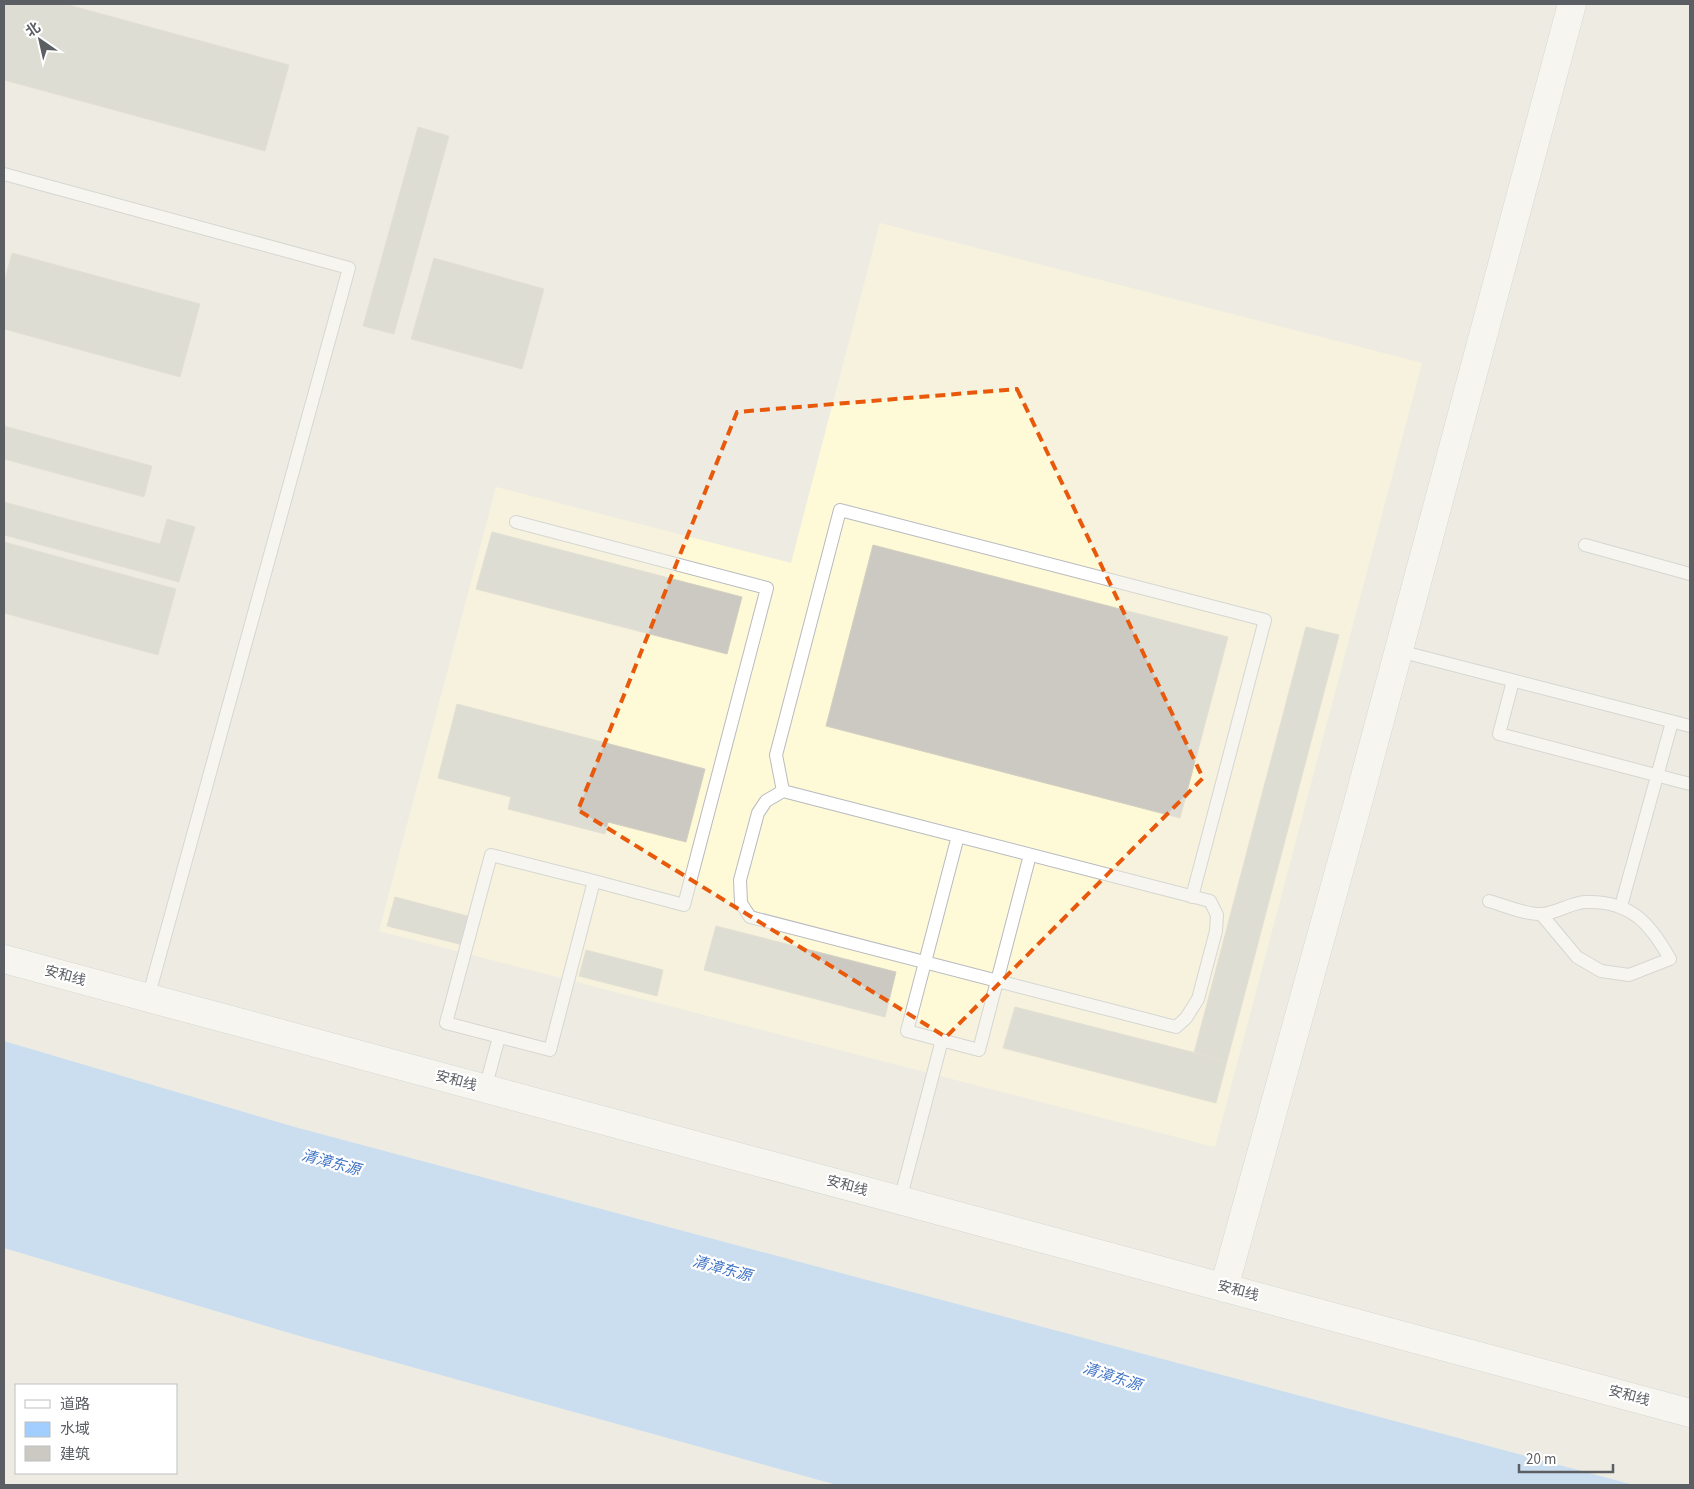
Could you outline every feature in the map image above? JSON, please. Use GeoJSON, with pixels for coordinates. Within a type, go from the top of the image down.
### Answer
{"type":"FeatureCollection","features":[{"type":"Feature","properties":{"kind":"main road"},"geometry":{"type":"LineString","coordinates":[[1224,1288],[1399,651],[1572,4]]}},
{"type":"Feature","properties":{"kind":"main road","name":"安和线"},"geometry":{"type":"LineString","coordinates":[[4,959],[1690,1413]]}},
{"type":"Feature","properties":{"kind":"lane"},"geometry":{"type":"LineString","coordinates":[[4,174],[349,268],[148,998]]}},
{"type":"Feature","properties":{"kind":"lane"},"geometry":{"type":"LineString","coordinates":[[783,791],[776,755],[840,510],[1265,620],[1192,897]]}},
{"type":"Feature","properties":{"kind":"lane"},"geometry":{"type":"LineString","coordinates":[[516,522],[767,588],[684,905],[594,881],[491,855],[446,1023],[550,1050],[594,881]]}},
{"type":"Feature","properties":{"kind":"lane"},"geometry":{"type":"LineString","coordinates":[[1586,545],[1690,574]]}},
{"type":"Feature","properties":{"kind":"lane"},"geometry":{"type":"LineString","coordinates":[[1399,651],[1690,726]]}},
{"type":"Feature","properties":{"kind":"lane"},"geometry":{"type":"LineString","coordinates":[[1514,681],[1499,734],[1690,784]]}},
{"type":"Feature","properties":{"kind":"lane"},"geometry":{"type":"LineString","coordinates":[[1621,906],[1672,722]]}},
{"type":"Feature","properties":{"kind":"lane"},"geometry":{"type":"LineString","coordinates":[[783,791],[1210,901],[1217,915],[1216,931],[1198,999],[1186,1018],[1176,1027],[750,917],[741,903],[740,880],[758,813],[766,801],[783,791]]}},
{"type":"Feature","properties":{"kind":"lane"},"geometry":{"type":"LineString","coordinates":[[958,836],[907,1031],[978,1050],[1030,855]]}},
{"type":"Feature","properties":{"kind":"lane"},"geometry":{"type":"LineString","coordinates":[[1489,901],[1541,914],[1584,902],[1621,906],[1642,919],[1658,936],[1670,959],[1629,975],[1601,971],[1577,957],[1541,914]]}},
{"type":"Feature","properties":{"kind":"lane"},"geometry":{"type":"LineString","coordinates":[[485,1089],[499,1037]]}},
{"type":"Feature","properties":{"kind":"lane"},"geometry":{"type":"LineString","coordinates":[[900,1200],[942,1040]]}},
{"type":"Feature","properties":{"kind":"highlighted area"},"geometry":{"type":"Polygon","coordinates":[[[1017,389],[1203,778],[946,1037],[578,810],[737,412],[1017,389]]]}},
{"type":"Feature","properties":{"kind":"shaded area"},"geometry":{"type":"Polygon","coordinates":[[[880,223],[1422,363],[1215,1147],[379,931],[496,487],[791,563],[880,223]]]}},
{"type":"Feature","properties":{"kind":"water","name":"清漳东源"},"geometry":{"type":"Polygon","coordinates":[[[4,1041],[295,1127],[1634,1485],[837,1485],[296,1335],[4,1248],[4,1041]]]}},
{"type":"Feature","properties":{"kind":"building"},"geometry":{"type":"Polygon","coordinates":[[[5,4],[65,4],[289,65],[265,151],[4,80],[5,4]]]}},
{"type":"Feature","properties":{"kind":"building"},"geometry":{"type":"Polygon","coordinates":[[[418,127],[449,136],[394,334],[363,326],[418,127]]]}},
{"type":"Feature","properties":{"kind":"building"},"geometry":{"type":"Polygon","coordinates":[[[12,253],[200,304],[180,377],[4,329],[4,282],[12,253]]]}},
{"type":"Feature","properties":{"kind":"building"},"geometry":{"type":"Polygon","coordinates":[[[434,258],[544,289],[522,369],[411,339],[434,258]]]}},
{"type":"Feature","properties":{"kind":"building"},"geometry":{"type":"Polygon","coordinates":[[[4,426],[152,466],[144,497],[4,459],[4,426]]]}},
{"type":"Feature","properties":{"kind":"building"},"geometry":{"type":"Polygon","coordinates":[[[4,502],[160,544],[167,519],[195,527],[179,582],[4,535],[4,502]]]}},
{"type":"Feature","properties":{"kind":"building"},"geometry":{"type":"Polygon","coordinates":[[[492,532],[742,597],[727,654],[476,589],[492,532]]]}},
{"type":"Feature","properties":{"kind":"building"},"geometry":{"type":"Polygon","coordinates":[[[4,542],[176,589],[158,655],[4,613],[4,542]]]}},
{"type":"Feature","properties":{"kind":"building"},"geometry":{"type":"Polygon","coordinates":[[[873,545],[1228,637],[1180,818],[826,726],[873,545]]]}},
{"type":"Feature","properties":{"kind":"building"},"geometry":{"type":"Polygon","coordinates":[[[1306,627],[1339,635],[1227,1061],[1194,1053],[1306,627]]]}},
{"type":"Feature","properties":{"kind":"building"},"geometry":{"type":"Polygon","coordinates":[[[457,704],[705,769],[686,842],[608,822],[605,834],[508,809],[511,797],[438,778],[457,704]]]}},
{"type":"Feature","properties":{"kind":"building"},"geometry":{"type":"Polygon","coordinates":[[[395,897],[471,917],[463,945],[387,926],[395,897]]]}},
{"type":"Feature","properties":{"kind":"building"},"geometry":{"type":"Polygon","coordinates":[[[716,926],[896,972],[885,1017],[704,970],[716,926]]]}},
{"type":"Feature","properties":{"kind":"building"},"geometry":{"type":"Polygon","coordinates":[[[586,950],[663,970],[657,996],[579,976],[586,950]]]}},
{"type":"Feature","properties":{"kind":"building"},"geometry":{"type":"Polygon","coordinates":[[[1015,1007],[1227,1061],[1216,1103],[1003,1048],[1015,1007]]]}}]}
